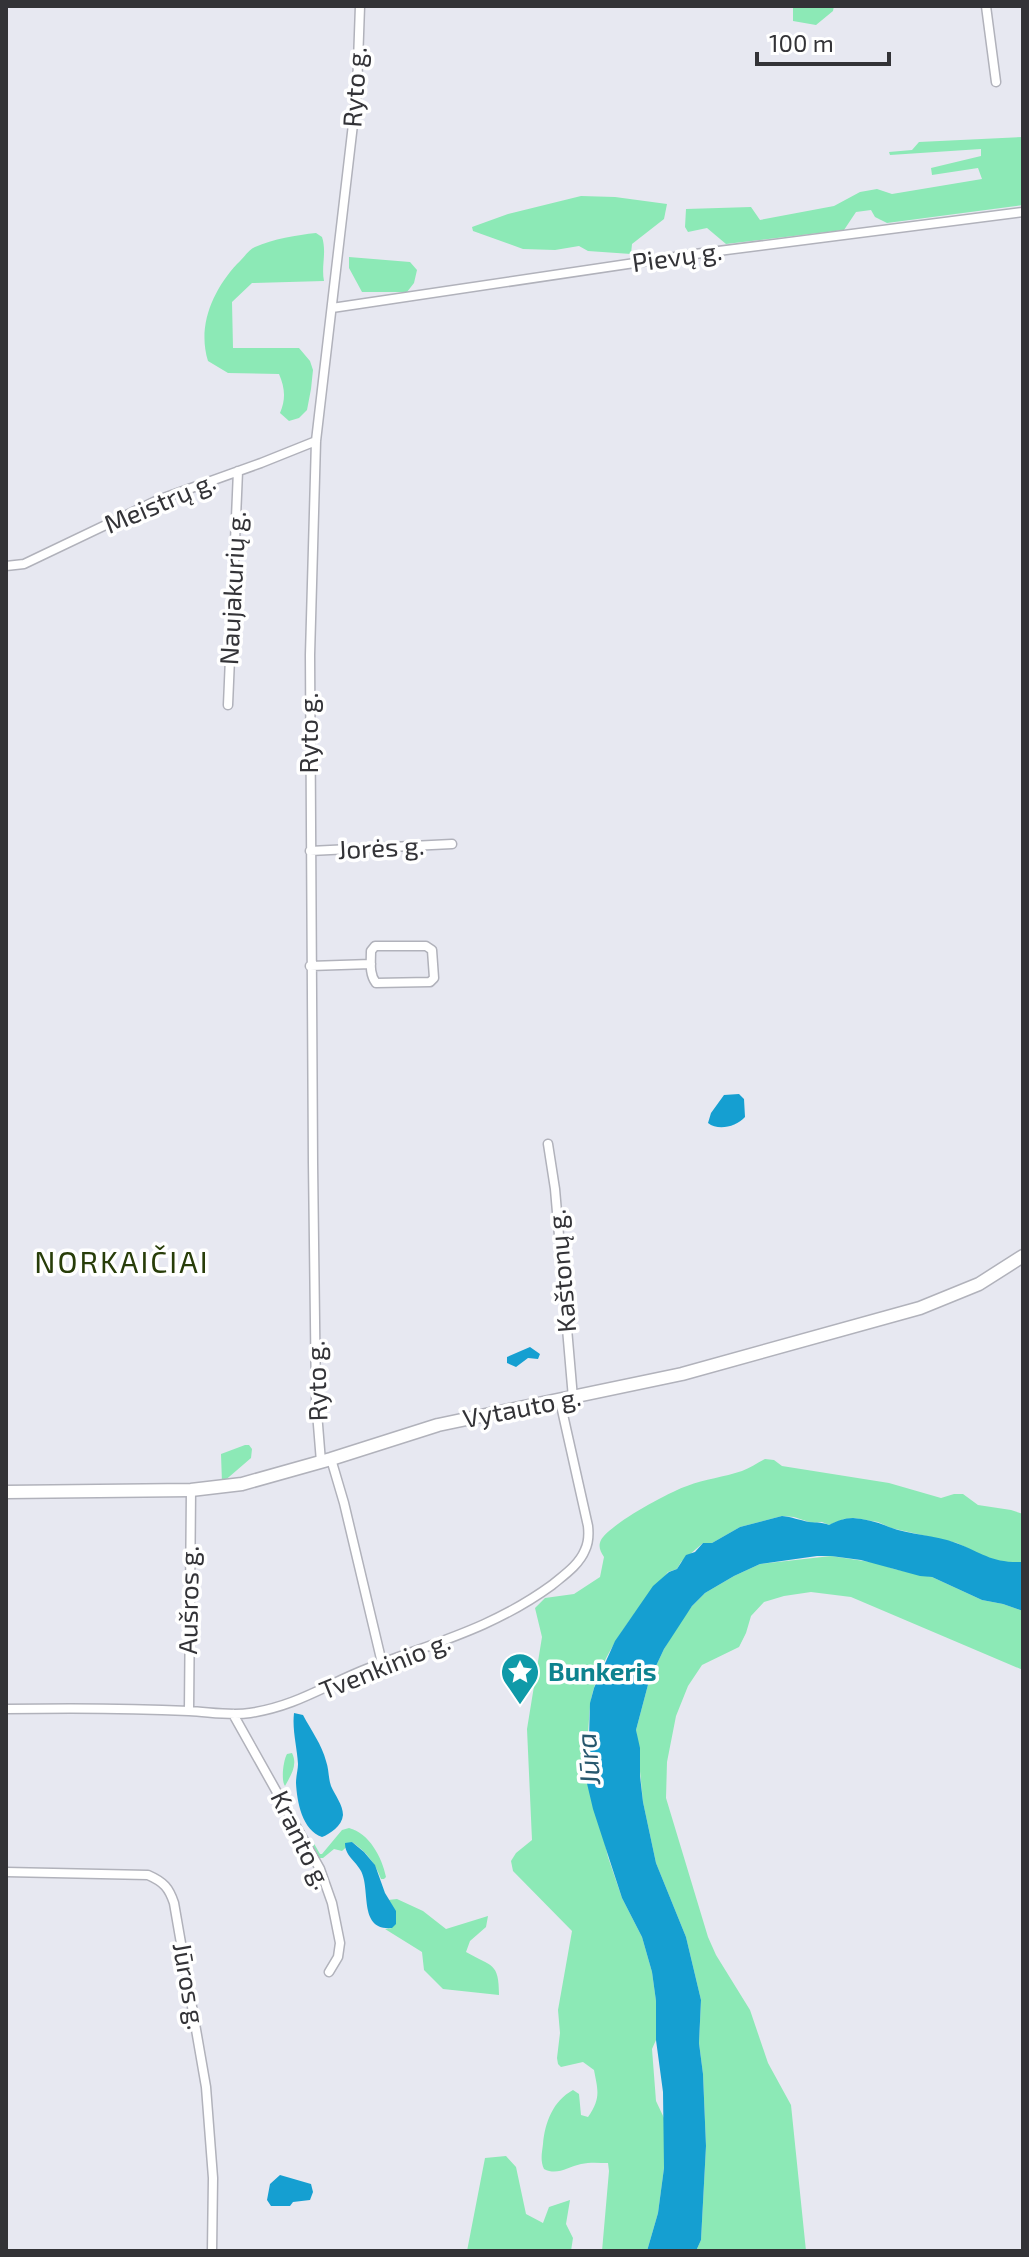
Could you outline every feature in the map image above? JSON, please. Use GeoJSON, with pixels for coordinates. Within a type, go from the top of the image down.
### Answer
{"type":"FeatureCollection","features":[{"type":"Feature","properties":{"kind":"main road","name":"Vytauto g."},"geometry":{"type":"LineString","coordinates":[[6,1492],[191,1490],[242,1484],[438,1425],[708,1368],[920,1308],[979,1284],[1023,1256]]}},
{"type":"Feature","properties":{"kind":"street","name":"Ryto g."},"geometry":{"type":"LineString","coordinates":[[360,6],[357,90],[316,441],[310,655],[310,966],[316,1400],[326,1461],[344,1503],[382,1663]]}},
{"type":"Feature","properties":{"kind":"street"},"geometry":{"type":"LineString","coordinates":[[986,6],[996,82]]}},
{"type":"Feature","properties":{"kind":"street","name":"Pievų g."},"geometry":{"type":"LineString","coordinates":[[332,308],[695,254],[1023,212]]}},
{"type":"Feature","properties":{"kind":"street","name":"Meistrų g."},"geometry":{"type":"LineString","coordinates":[[6,566],[24,564],[158,500],[316,441]]}},
{"type":"Feature","properties":{"kind":"street","name":"Naujakurių g."},"geometry":{"type":"LineString","coordinates":[[228,705],[238,471]]}},
{"type":"Feature","properties":{"kind":"street","name":"Jorės g."},"geometry":{"type":"LineString","coordinates":[[310,851],[452,844]]}},
{"type":"Feature","properties":{"kind":"street"},"geometry":{"type":"LineString","coordinates":[[375,946],[426,946],[432,950],[434,978],[430,982],[376,983],[372,978],[371,964],[371,951],[375,946]]}},
{"type":"Feature","properties":{"kind":"street"},"geometry":{"type":"LineString","coordinates":[[310,966],[371,964]]}},
{"type":"Feature","properties":{"kind":"street","name":"Kaštonų g."},"geometry":{"type":"LineString","coordinates":[[548,1144],[565,1286],[566,1399]]}},
{"type":"Feature","properties":{"kind":"street","name":"Tvenkinio g."},"geometry":{"type":"LineString","coordinates":[[6,1709],[233,1714],[288,1705],[382,1663],[461,1635],[503,1616],[562,1577],[583,1555],[588,1543],[588,1526],[566,1399]]}},
{"type":"Feature","properties":{"kind":"street","name":"Aušros g."},"geometry":{"type":"LineString","coordinates":[[189,1711],[191,1490]]}},
{"type":"Feature","properties":{"kind":"street","name":"Kranto g."},"geometry":{"type":"LineString","coordinates":[[233,1714],[320,1869],[339,1928],[338,1957],[329,1972]]}},
{"type":"Feature","properties":{"kind":"street","name":"Jūros g."},"geometry":{"type":"LineString","coordinates":[[6,1872],[148,1875],[162,1881],[169,1889],[206,2087],[213,2178],[212,2251]]}},
{"type":"Feature","properties":{"kind":"green space"},"geometry":{"type":"Polygon","coordinates":[[[793,6],[834,6],[833,11],[816,25],[793,21],[793,6]]]}},
{"type":"Feature","properties":{"kind":"green space"},"geometry":{"type":"Polygon","coordinates":[[[1023,137],[1023,205],[887,223],[875,217],[871,210],[856,212],[844,230],[726,244],[707,228],[688,232],[685,227],[686,209],[751,207],[760,220],[834,206],[860,192],[877,189],[892,194],[982,179],[978,168],[932,175],[931,168],[981,156],[981,149],[890,155],[889,152],[912,150],[919,142],[1023,137]]]}},
{"type":"Feature","properties":{"kind":"green space"},"geometry":{"type":"Polygon","coordinates":[[[581,196],[667,204],[664,219],[632,244],[631,254],[588,251],[579,246],[555,250],[523,249],[473,231],[472,227],[508,214],[581,196]]]}},
{"type":"Feature","properties":{"kind":"green space"},"geometry":{"type":"Polygon","coordinates":[[[316,233],[322,237],[323,243],[324,281],[252,283],[232,302],[233,348],[299,348],[310,361],[313,370],[307,410],[299,418],[289,421],[280,413],[284,394],[279,374],[228,373],[208,361],[206,322],[221,285],[250,250],[277,240],[316,233]]]}},
{"type":"Feature","properties":{"kind":"green space"},"geometry":{"type":"Polygon","coordinates":[[[349,257],[410,262],[417,270],[414,283],[407,292],[362,292],[349,268],[349,257]]]}},
{"type":"Feature","properties":{"kind":"green space"},"geometry":{"type":"Polygon","coordinates":[[[245,1445],[252,1449],[251,1458],[222,1483],[221,1454],[245,1445]]]}},
{"type":"Feature","properties":{"kind":"green space"},"geometry":{"type":"Polygon","coordinates":[[[765,1459],[774,1460],[782,1466],[889,1483],[941,1498],[963,1494],[978,1505],[1023,1514],[1023,1564],[1003,1563],[957,1543],[891,1528],[878,1522],[854,1518],[829,1525],[782,1516],[740,1527],[712,1543],[703,1543],[677,1569],[668,1572],[615,1642],[593,1691],[584,1752],[608,1857],[622,1898],[642,1937],[652,1972],[656,2040],[652,2049],[656,2101],[664,2118],[664,2168],[658,2213],[647,2251],[602,2251],[608,2163],[584,2163],[553,2172],[544,2169],[542,2160],[544,2136],[555,2106],[573,2090],[579,2094],[581,2115],[588,2117],[595,2105],[597,2084],[594,2070],[583,2062],[561,2067],[557,2058],[560,2033],[558,2010],[572,1931],[513,1871],[511,1861],[532,1840],[527,1729],[542,1637],[535,1608],[545,1598],[574,1594],[600,1577],[604,1557],[601,1540],[627,1517],[679,1489],[742,1471],[765,1459]]]}},
{"type":"Feature","properties":{"kind":"green space"},"geometry":{"type":"Polygon","coordinates":[[[831,1556],[877,1563],[932,1577],[982,1600],[1023,1611],[1023,1670],[851,1597],[811,1592],[764,1602],[751,1616],[739,1647],[702,1665],[688,1686],[676,1716],[667,1762],[666,1798],[708,1937],[750,2010],[768,2063],[791,2105],[806,2251],[696,2251],[701,2240],[706,2146],[699,2043],[701,2000],[686,1937],[656,1863],[643,1802],[636,1730],[649,1681],[664,1649],[678,1625],[705,1593],[760,1564],[831,1556]]]}},
{"type":"Feature","properties":{"kind":"green space"},"geometry":{"type":"Polygon","coordinates":[[[292,1753],[294,1766],[285,1786],[284,1761],[287,1754],[292,1753]]]}},
{"type":"Feature","properties":{"kind":"green space"},"geometry":{"type":"Polygon","coordinates":[[[349,1828],[363,1835],[374,1847],[384,1869],[384,1879],[381,1879],[370,1858],[352,1842],[342,1851],[334,1849],[323,1858],[318,1858],[310,1839],[322,1854],[342,1830],[349,1828]]]}},
{"type":"Feature","properties":{"kind":"green space"},"geometry":{"type":"Polygon","coordinates":[[[397,1899],[423,1911],[446,1929],[488,1916],[486,1927],[470,1941],[466,1952],[492,1967],[498,1976],[499,1995],[443,1989],[424,1970],[422,1952],[385,1929],[392,1928],[392,1905],[388,1900],[397,1899]]]}},
{"type":"Feature","properties":{"kind":"green space"},"geometry":{"type":"Polygon","coordinates":[[[506,2156],[516,2167],[526,2214],[543,2223],[549,2207],[570,2200],[566,2224],[573,2238],[571,2251],[467,2251],[485,2158],[506,2156]]]}},
{"type":"Feature","properties":{"kind":"water"},"geometry":{"type":"Polygon","coordinates":[[[739,1094],[744,1099],[745,1117],[727,1127],[708,1123],[724,1095],[739,1094]]]}},
{"type":"Feature","properties":{"kind":"water"},"geometry":{"type":"Polygon","coordinates":[[[530,1347],[540,1354],[538,1359],[528,1358],[516,1367],[507,1363],[507,1357],[530,1347]]]}},
{"type":"Feature","properties":{"kind":"water","name":"Jūra"},"geometry":{"type":"Polygon","coordinates":[[[782,1516],[829,1525],[853,1518],[867,1520],[905,1532],[948,1540],[995,1559],[1022,1562],[1023,1611],[982,1600],[932,1577],[861,1560],[817,1556],[760,1564],[705,1593],[692,1606],[664,1649],[649,1681],[636,1730],[643,1802],[656,1863],[686,1937],[701,2000],[699,2043],[706,2146],[701,2240],[696,2251],[647,2251],[658,2213],[664,2168],[663,2092],[656,2040],[656,2001],[642,1937],[622,1898],[585,1775],[584,1752],[589,1738],[590,1703],[615,1641],[653,1586],[677,1569],[686,1555],[695,1552],[703,1543],[712,1543],[740,1527],[782,1516]]]}},
{"type":"Feature","properties":{"kind":"water"},"geometry":{"type":"Polygon","coordinates":[[[294,1713],[303,1715],[319,1743],[331,1786],[343,1811],[338,1826],[322,1837],[305,1822],[299,1807],[294,1713]]]}},
{"type":"Feature","properties":{"kind":"water"},"geometry":{"type":"Polygon","coordinates":[[[352,1842],[375,1865],[385,1893],[396,1911],[396,1924],[392,1928],[381,1927],[370,1916],[364,1879],[345,1847],[345,1843],[352,1842]]]}},
{"type":"Feature","properties":{"kind":"water"},"geometry":{"type":"Polygon","coordinates":[[[280,2175],[311,2184],[313,2192],[310,2200],[293,2202],[290,2206],[271,2206],[267,2200],[270,2184],[280,2175]]]}},
{"type":"Feature","properties":{"kind":"place","name":"Bunkeris"},"geometry":{"type":"Point","coordinates":[520,1706]}},
{"type":"Feature","properties":{"kind":"district","name":"NORKAIČIAI"},"geometry":{"type":"Point","coordinates":[122,1263]}}]}
